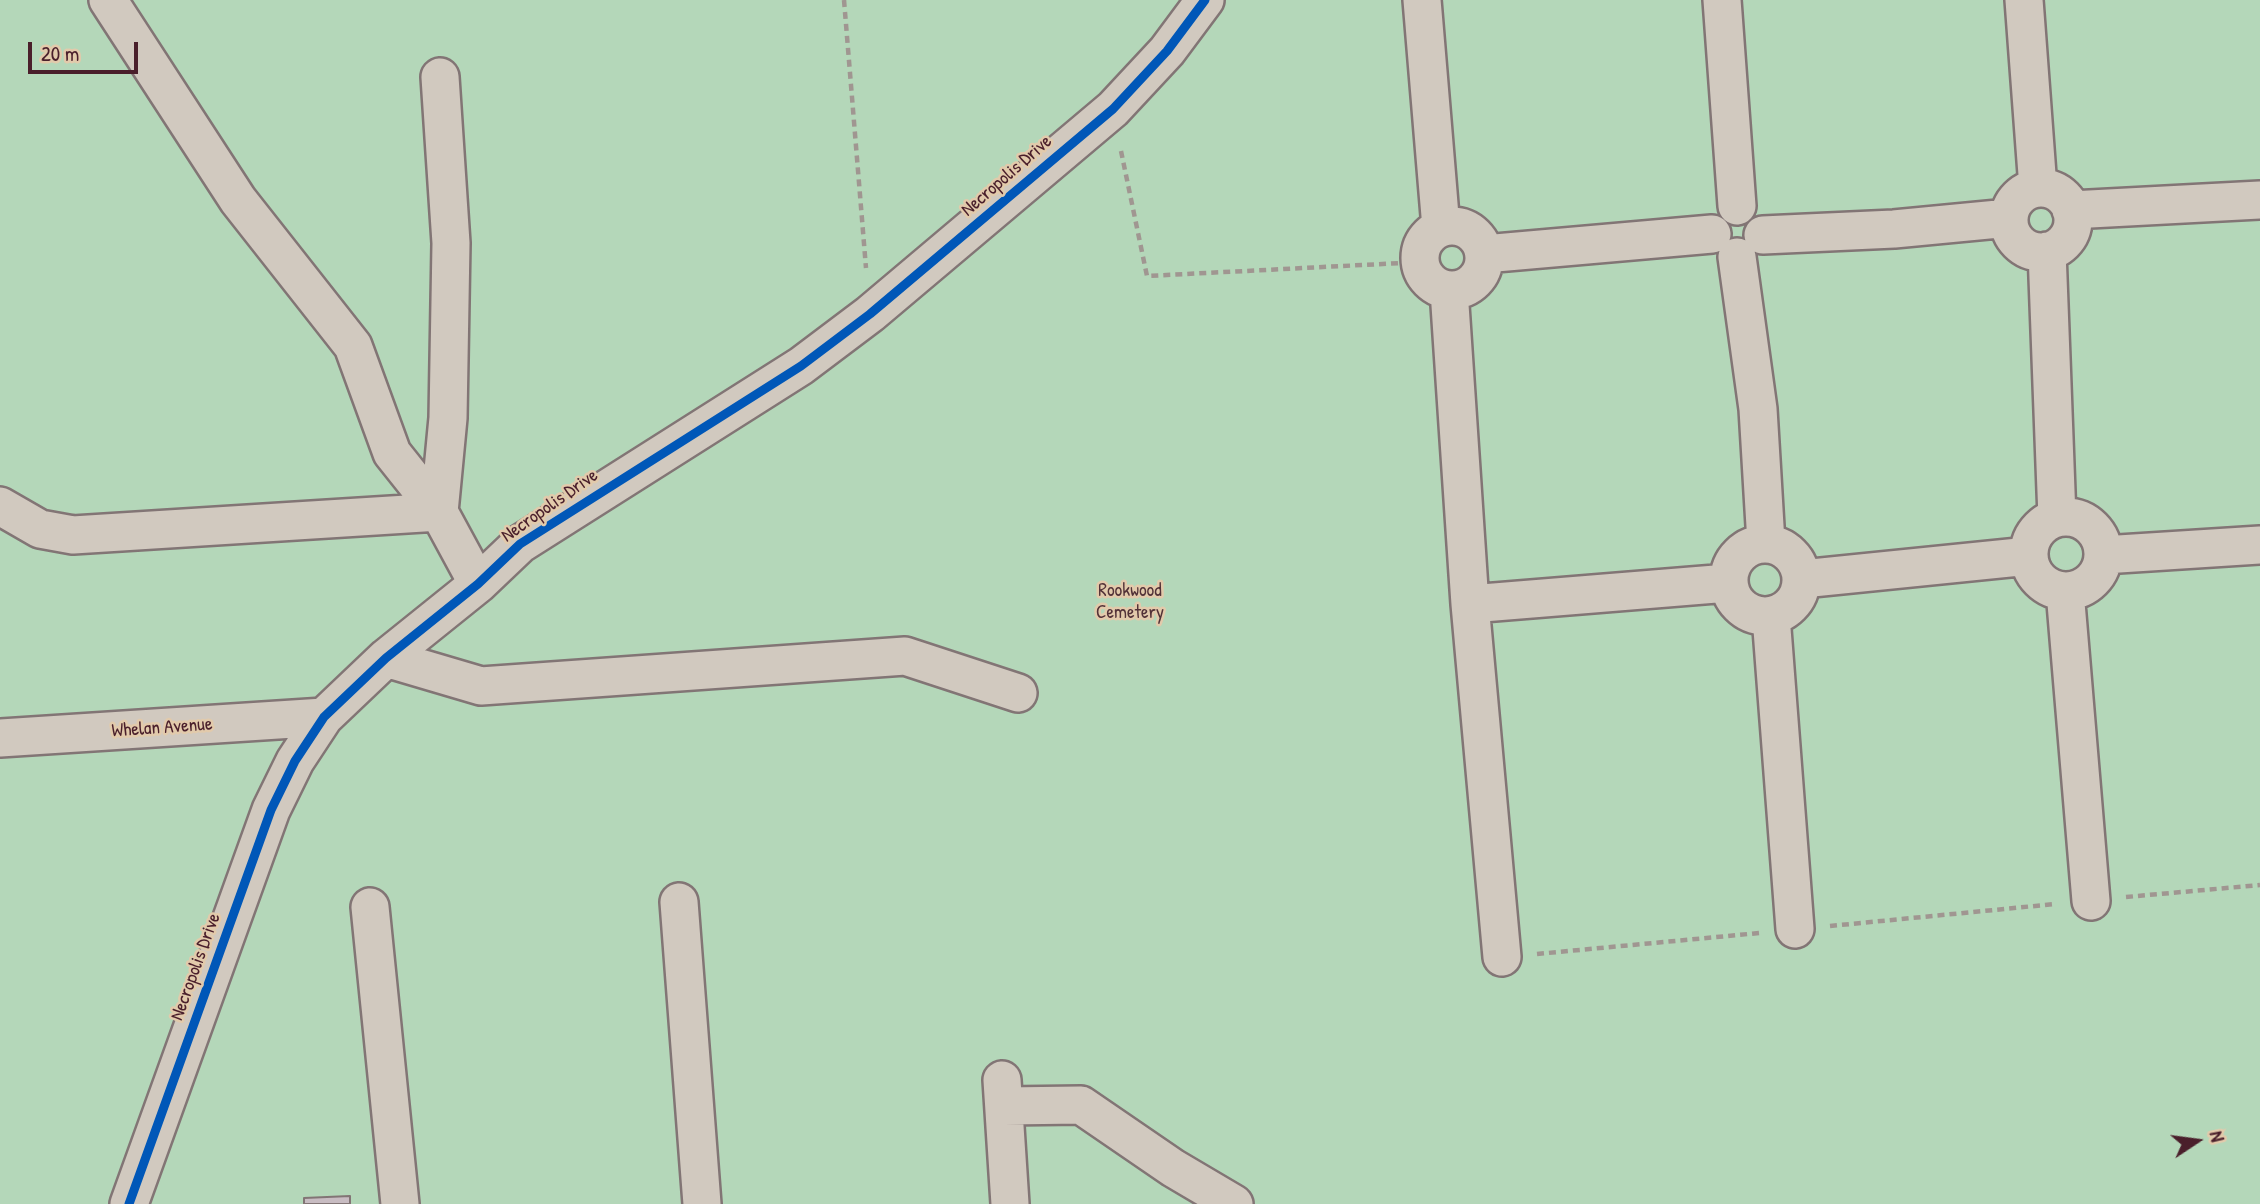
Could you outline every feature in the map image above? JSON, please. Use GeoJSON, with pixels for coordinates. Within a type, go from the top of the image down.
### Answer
{"type":"FeatureCollection","features":[{"type":"Feature","properties":{"kind":"street"},"geometry":{"type":"LineString","coordinates":[[108,0],[238,200],[353,346],[392,453],[439,513],[478,584]]}},
{"type":"Feature","properties":{"kind":"street","name":"Necropolis Drive"},"geometry":{"type":"LineString","coordinates":[[129,1204],[271,810],[295,761],[324,717],[386,658],[478,584],[520,544],[801,366],[870,314],[1113,109],[1167,51],[1205,0]]}},
{"type":"Feature","properties":{"kind":"street"},"geometry":{"type":"LineString","coordinates":[[1422,0],[1441,228]]}},
{"type":"Feature","properties":{"kind":"street"},"geometry":{"type":"LineString","coordinates":[[1721,0],[1738,206],[1721,212],[1715,219],[1737,242],[1758,409],[1766,543]]}},
{"type":"Feature","properties":{"kind":"street"},"geometry":{"type":"LineString","coordinates":[[2024,0],[2038,188]]}},
{"type":"Feature","properties":{"kind":"street"},"geometry":{"type":"LineString","coordinates":[[439,513],[448,418],[450,243],[440,76]]}},
{"type":"Feature","properties":{"kind":"street"},"geometry":{"type":"LineString","coordinates":[[2038,188],[2053,190],[2063,196],[2071,210],[2070,232],[2064,242],[2047,251],[2027,249],[2018,243],[2012,234],[2009,218],[2013,202],[2021,194],[2038,188]]}},
{"type":"Feature","properties":{"kind":"street"},"geometry":{"type":"LineString","coordinates":[[2071,210],[2260,200]]}},
{"type":"Feature","properties":{"kind":"street"},"geometry":{"type":"LineString","coordinates":[[1484,254],[1737,242],[2009,218]]}},
{"type":"Feature","properties":{"kind":"street"},"geometry":{"type":"LineString","coordinates":[[1441,228],[1464,228],[1475,236],[1484,254],[1479,275],[1462,289],[1449,290],[1428,279],[1420,262],[1425,242],[1441,228]]}},
{"type":"Feature","properties":{"kind":"street"},"geometry":{"type":"LineString","coordinates":[[2047,251],[2057,518]]}},
{"type":"Feature","properties":{"kind":"street"},"geometry":{"type":"LineString","coordinates":[[1449,290],[1470,604],[1502,957]]}},
{"type":"Feature","properties":{"kind":"street"},"geometry":{"type":"LineString","coordinates":[[0,506],[40,529],[73,535],[439,513]]}},
{"type":"Feature","properties":{"kind":"street"},"geometry":{"type":"LineString","coordinates":[[2070,517],[2086,523],[2102,543],[2104,555],[2094,579],[2084,587],[2065,591],[2052,588],[2036,575],[2029,556],[2031,543],[2037,531],[2057,518],[2070,517]]}},
{"type":"Feature","properties":{"kind":"street"},"geometry":{"type":"LineString","coordinates":[[1766,543],[1788,551],[1800,567],[1802,579],[1795,601],[1786,610],[1771,616],[1758,616],[1743,610],[1734,600],[1728,583],[1733,561],[1742,551],[1766,543]]}},
{"type":"Feature","properties":{"kind":"street"},"geometry":{"type":"LineString","coordinates":[[2104,555],[2260,545]]}},
{"type":"Feature","properties":{"kind":"street"},"geometry":{"type":"LineString","coordinates":[[1802,579],[2029,556]]}},
{"type":"Feature","properties":{"kind":"street"},"geometry":{"type":"LineString","coordinates":[[1470,604],[1728,583]]}},
{"type":"Feature","properties":{"kind":"street"},"geometry":{"type":"LineString","coordinates":[[2065,591],[2091,901]]}},
{"type":"Feature","properties":{"kind":"street"},"geometry":{"type":"LineString","coordinates":[[1771,616],[1795,929]]}},
{"type":"Feature","properties":{"kind":"street"},"geometry":{"type":"LineString","coordinates":[[386,658],[481,686],[905,656],[1018,693]]}},
{"type":"Feature","properties":{"kind":"street","name":"Whelan Avenue"},"geometry":{"type":"LineString","coordinates":[[0,738],[324,717]]}},
{"type":"Feature","properties":{"kind":"street"},"geometry":{"type":"LineString","coordinates":[[679,902],[702,1204]]}},
{"type":"Feature","properties":{"kind":"street"},"geometry":{"type":"LineString","coordinates":[[370,907],[400,1204]]}},
{"type":"Feature","properties":{"kind":"street"},"geometry":{"type":"LineString","coordinates":[[1001,1203],[1003,1093],[1081,1105],[1173,1168],[1234,1204]]}},
{"type":"Feature","properties":{"kind":"path"},"geometry":{"type":"LineString","coordinates":[[844,0],[870,314]]}},
{"type":"Feature","properties":{"kind":"path"},"geometry":{"type":"LineString","coordinates":[[1113,109],[1147,276],[1420,262]]}},
{"type":"Feature","properties":{"kind":"path"},"geometry":{"type":"LineString","coordinates":[[1502,957],[2260,885]]}},
{"type":"Feature","properties":{"kind":"green space","name":"Rookwood Cemetery"},"geometry":{"type":"Polygon","coordinates":[[[0,0],[2260,0],[2260,1204],[0,1204],[0,0]]]}},
{"type":"Feature","properties":{"kind":"building"},"geometry":{"type":"Polygon","coordinates":[[[350,1196],[350,1204],[304,1204],[304,1198],[350,1196]]]}},
{"type":"Feature","properties":{"kind":"cycle path"},"geometry":{"type":"LineString","coordinates":[[129,1204],[271,810],[295,761],[324,717],[386,658],[478,584],[520,544],[801,366],[870,314],[1113,109],[1167,51],[1205,0]]}}]}
